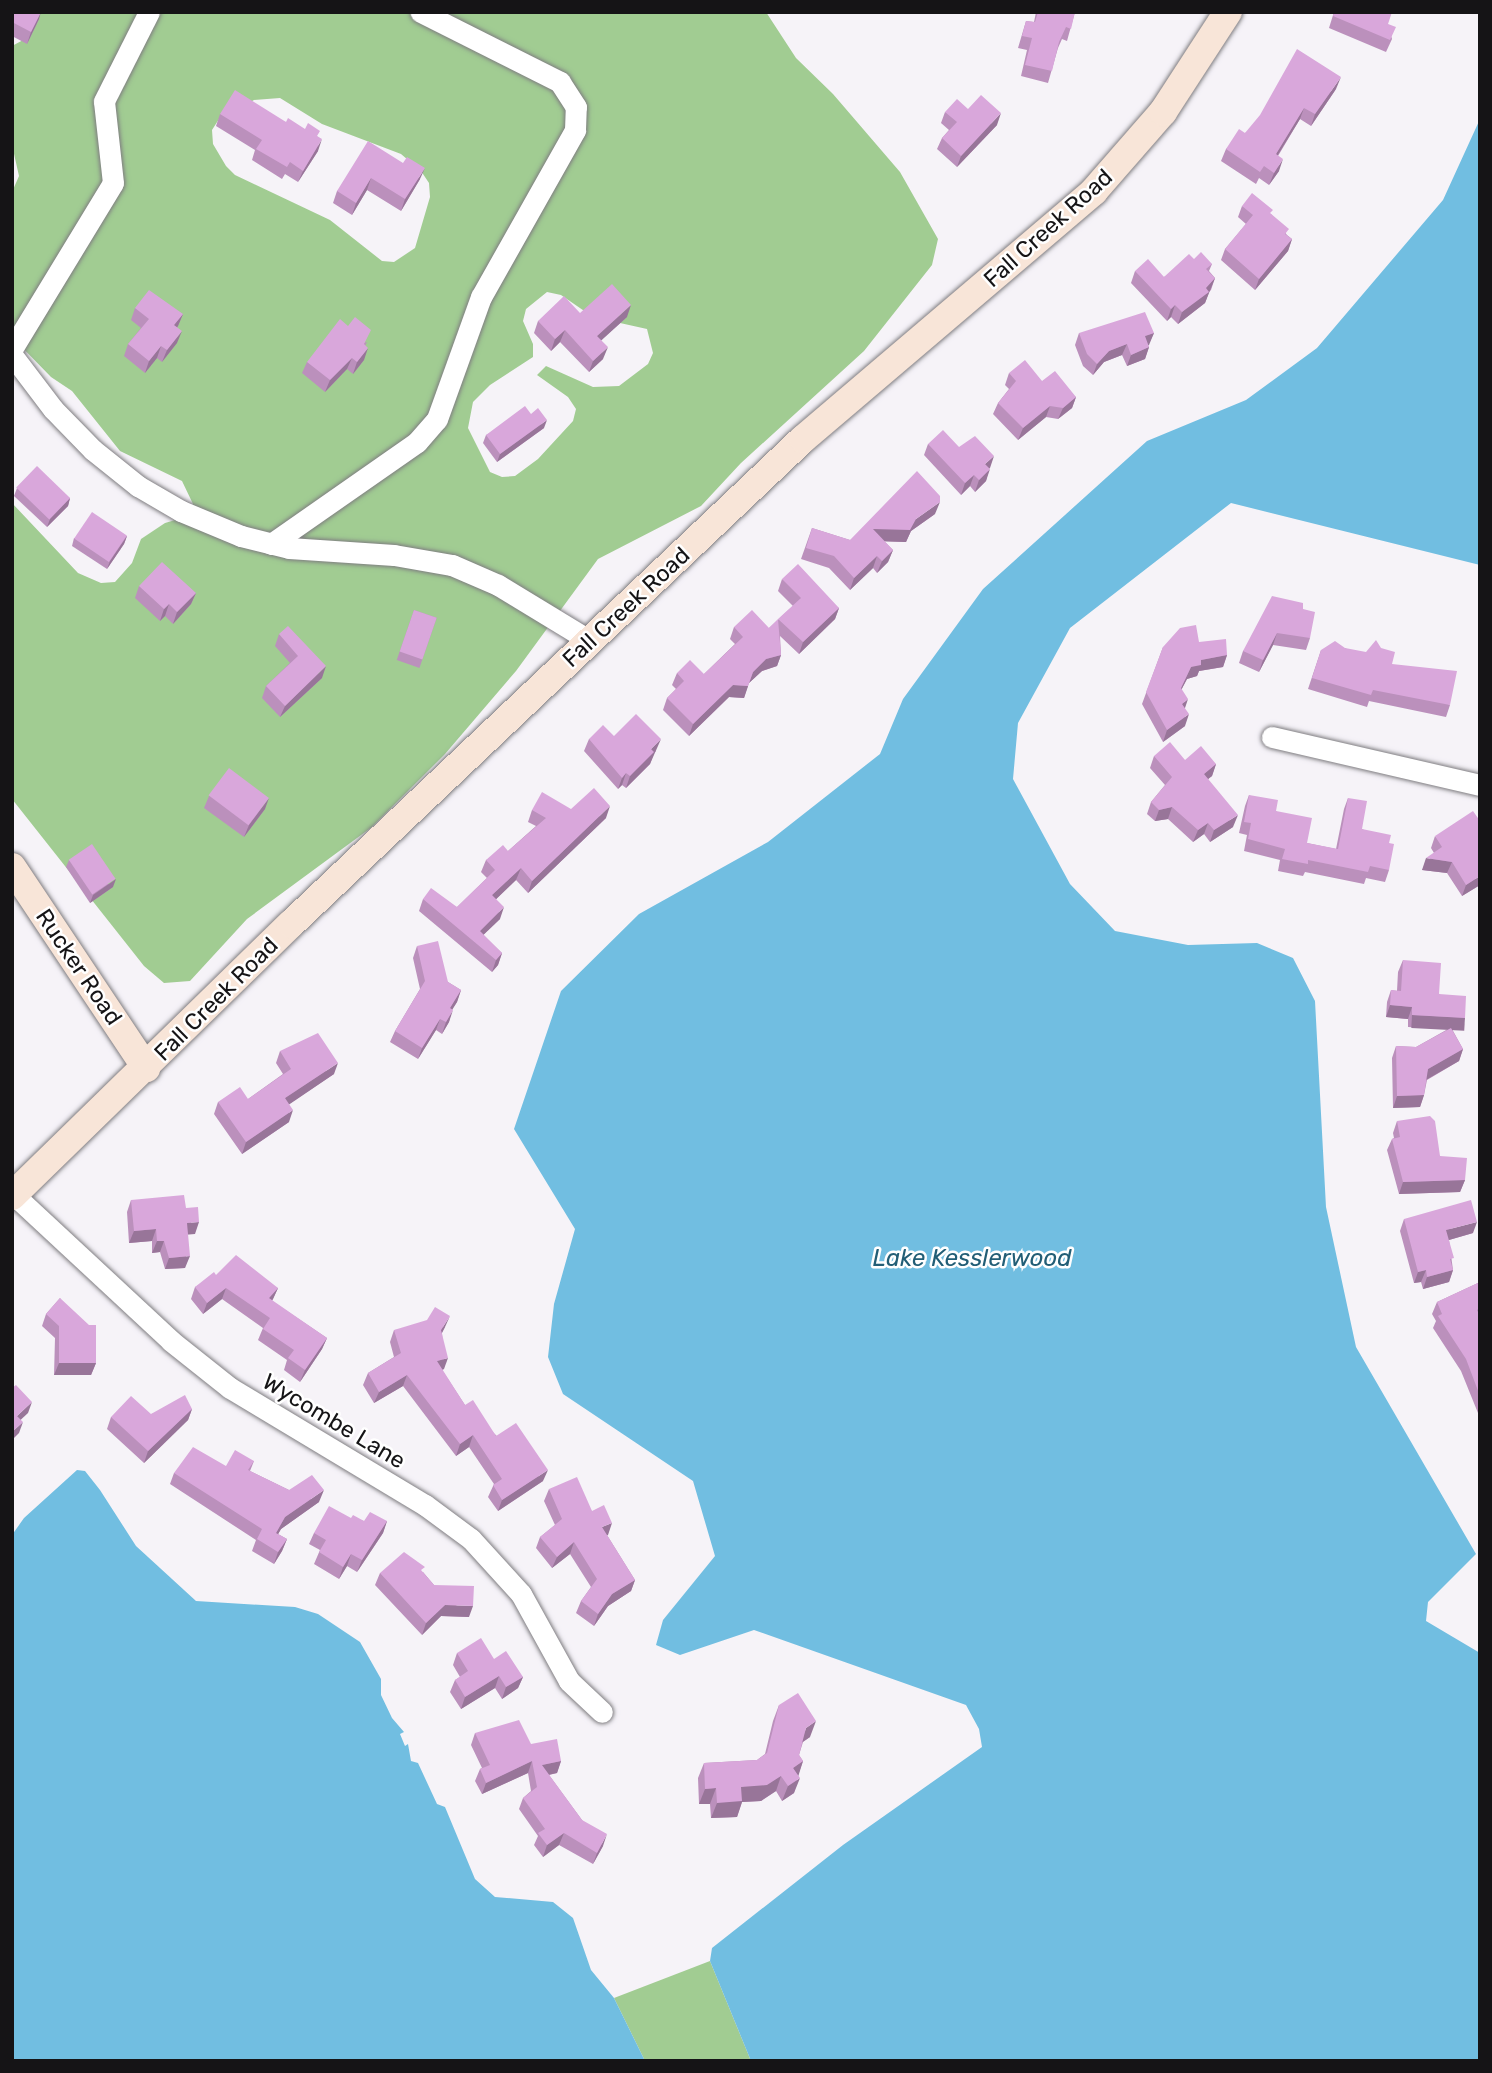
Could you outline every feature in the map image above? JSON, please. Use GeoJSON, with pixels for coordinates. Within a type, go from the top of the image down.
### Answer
{"type":"FeatureCollection","features":[{"type":"Feature","properties":{"kind":"main road","name":"Fall Creek Road"},"geometry":{"type":"LineString","coordinates":[[13,1195],[590,641],[836,409],[1094,191],[1163,112],[1228,12]]}},
{"type":"Feature","properties":{"kind":"main road","name":"Rucker Road"},"geometry":{"type":"LineString","coordinates":[[12,867],[146,1068]]}},
{"type":"Feature","properties":{"kind":"street"},"geometry":{"type":"LineString","coordinates":[[12,349],[113,183],[103,109],[113,79],[149,12]]}},
{"type":"Feature","properties":{"kind":"street"},"geometry":{"type":"LineString","coordinates":[[271,544],[417,442],[437,419],[481,297],[575,130],[576,107],[560,82],[421,12]]}},
{"type":"Feature","properties":{"kind":"street"},"geometry":{"type":"LineString","coordinates":[[12,355],[63,421],[118,472],[181,511],[271,544],[320,553],[394,555],[443,562],[490,581],[590,641]]}},
{"type":"Feature","properties":{"kind":"street"},"geometry":{"type":"LineString","coordinates":[[1272,737],[1480,785]]}},
{"type":"Feature","properties":{"kind":"street","name":"Wycombe Lane"},"geometry":{"type":"LineString","coordinates":[[13,1195],[171,1341],[230,1388],[439,1513],[471,1539],[521,1594],[569,1681],[602,1712]]}},
{"type":"Feature","properties":{"kind":"green space"},"geometry":{"type":"Polygon","coordinates":[[[32,12],[766,12],[796,58],[833,94],[900,172],[938,239],[932,265],[864,351],[741,463],[701,506],[598,559],[516,671],[445,754],[372,827],[247,919],[190,981],[164,983],[144,966],[12,799],[12,503],[78,573],[101,583],[115,582],[132,563],[141,539],[165,523],[189,516],[193,504],[182,481],[120,451],[72,391],[51,377],[12,337],[12,192],[19,176],[12,145],[12,46],[25,39],[32,12]],[[280,98],[254,100],[219,119],[212,130],[213,144],[226,166],[235,175],[330,220],[382,261],[394,262],[415,248],[430,197],[429,183],[421,171],[401,154],[322,124],[280,98]],[[547,292],[526,309],[523,321],[533,344],[533,357],[490,385],[473,402],[468,428],[490,472],[502,477],[515,476],[538,459],[573,421],[576,409],[568,397],[537,375],[546,366],[593,387],[619,386],[648,364],[653,353],[647,329],[593,317],[561,295],[547,292]]]}},
{"type":"Feature","properties":{"kind":"green space"},"geometry":{"type":"Polygon","coordinates":[[[710,1961],[751,2061],[645,2061],[614,1998],[710,1961]]]}},
{"type":"Feature","properties":{"kind":"water","name":"Lake Kesslerwood"},"geometry":{"type":"Polygon","coordinates":[[[1480,119],[1480,565],[1231,503],[1070,628],[1018,723],[1013,779],[1070,884],[1115,931],[1188,945],[1257,943],[1293,958],[1315,1001],[1326,1207],[1356,1347],[1476,1554],[1428,1602],[1426,1621],[1480,1653],[1480,2061],[751,2061],[710,1961],[712,1948],[843,1845],[982,1747],[979,1729],[966,1705],[754,1630],[680,1655],[656,1645],[663,1620],[715,1556],[693,1481],[563,1394],[548,1357],[554,1304],[575,1229],[514,1129],[561,991],[639,914],[768,842],[880,754],[903,699],[983,589],[1147,441],[1246,400],[1317,348],[1443,200],[1480,119]]]}},
{"type":"Feature","properties":{"kind":"water"},"geometry":{"type":"Polygon","coordinates":[[[77,1470],[85,1471],[100,1490],[136,1546],[196,1601],[295,1607],[318,1614],[360,1642],[381,1679],[381,1695],[392,1718],[404,1732],[400,1734],[405,1746],[408,1744],[411,1761],[418,1763],[437,1804],[445,1807],[475,1879],[495,1897],[553,1902],[573,1918],[591,1970],[614,1998],[645,2061],[12,2061],[12,1535],[24,1518],[77,1470]]]}},
{"type":"Feature","properties":{"kind":"building"},"geometry":{"type":"Polygon","coordinates":[[[12,12],[41,12],[31,32],[12,22],[12,12]]]}},
{"type":"Feature","properties":{"kind":"building"},"geometry":{"type":"Polygon","coordinates":[[[1038,12],[1075,12],[1071,29],[1066,27],[1059,42],[1052,71],[1025,65],[1032,38],[1022,36],[1026,21],[1035,22],[1038,12]]]}},
{"type":"Feature","properties":{"kind":"building"},"geometry":{"type":"Polygon","coordinates":[[[1334,12],[1392,12],[1388,24],[1396,27],[1390,40],[1333,16],[1334,12]]]}},
{"type":"Feature","properties":{"kind":"building"},"geometry":{"type":"Polygon","coordinates":[[[1297,49],[1341,77],[1315,114],[1304,108],[1276,154],[1283,159],[1274,173],[1264,166],[1260,172],[1226,149],[1239,129],[1245,133],[1260,115],[1297,49]]]}},
{"type":"Feature","properties":{"kind":"building"},"geometry":{"type":"Polygon","coordinates":[[[235,90],[286,122],[288,118],[305,129],[308,123],[320,131],[317,136],[322,139],[303,171],[290,162],[287,167],[256,149],[262,140],[220,114],[235,90]]]}},
{"type":"Feature","properties":{"kind":"building"},"geometry":{"type":"Polygon","coordinates":[[[981,95],[1001,113],[961,156],[942,138],[957,122],[945,112],[957,99],[968,109],[981,95]]]}},
{"type":"Feature","properties":{"kind":"building"},"geometry":{"type":"Polygon","coordinates":[[[368,141],[403,163],[407,157],[425,168],[405,199],[371,178],[356,203],[337,191],[368,141]]]}},
{"type":"Feature","properties":{"kind":"building"},"geometry":{"type":"Polygon","coordinates":[[[1252,193],[1273,210],[1270,213],[1289,229],[1285,234],[1292,239],[1259,279],[1225,249],[1253,215],[1242,206],[1252,193]]]}},
{"type":"Feature","properties":{"kind":"building"},"geometry":{"type":"Polygon","coordinates":[[[1201,252],[1212,264],[1206,269],[1215,278],[1206,288],[1209,292],[1182,312],[1175,305],[1171,309],[1135,271],[1148,259],[1164,277],[1189,254],[1194,259],[1201,252]]]}},
{"type":"Feature","properties":{"kind":"building"},"geometry":{"type":"Polygon","coordinates":[[[612,284],[631,305],[597,336],[608,347],[593,361],[565,330],[555,339],[538,321],[564,296],[580,313],[612,284]]]}},
{"type":"Feature","properties":{"kind":"building"},"geometry":{"type":"Polygon","coordinates":[[[149,290],[183,314],[174,325],[182,331],[167,350],[161,346],[149,361],[128,344],[149,319],[135,308],[149,290]]]}},
{"type":"Feature","properties":{"kind":"building"},"geometry":{"type":"Polygon","coordinates":[[[1145,312],[1154,333],[1145,336],[1149,347],[1131,355],[1127,344],[1109,351],[1097,364],[1087,354],[1079,333],[1145,312]]]}},
{"type":"Feature","properties":{"kind":"building"},"geometry":{"type":"Polygon","coordinates":[[[355,317],[371,330],[364,344],[368,348],[357,362],[352,358],[330,380],[307,362],[340,319],[348,326],[355,317]]]}},
{"type":"Feature","properties":{"kind":"building"},"geometry":{"type":"Polygon","coordinates":[[[1025,360],[1042,381],[1055,371],[1076,397],[1063,408],[1050,406],[1023,428],[998,403],[1016,381],[1009,373],[1025,360]]]}},
{"type":"Feature","properties":{"kind":"building"},"geometry":{"type":"Polygon","coordinates":[[[525,406],[531,414],[538,408],[547,420],[500,454],[486,435],[525,406]]]}},
{"type":"Feature","properties":{"kind":"building"},"geometry":{"type":"Polygon","coordinates":[[[943,430],[959,447],[975,436],[994,456],[985,464],[990,469],[979,480],[974,475],[965,483],[928,444],[943,430]]]}},
{"type":"Feature","properties":{"kind":"building"},"geometry":{"type":"Polygon","coordinates":[[[37,466],[70,498],[49,520],[16,488],[37,466]]]}},
{"type":"Feature","properties":{"kind":"building"},"geometry":{"type":"Polygon","coordinates":[[[917,471],[940,496],[940,502],[916,519],[910,530],[873,529],[893,550],[882,561],[877,556],[854,578],[834,556],[806,548],[812,528],[850,540],[917,471]]]}},
{"type":"Feature","properties":{"kind":"building"},"geometry":{"type":"Polygon","coordinates":[[[92,512],[127,535],[109,562],[74,539],[92,512]]]}},
{"type":"Feature","properties":{"kind":"building"},"geometry":{"type":"Polygon","coordinates":[[[162,562],[196,593],[177,612],[169,604],[164,609],[139,586],[162,562]]]}},
{"type":"Feature","properties":{"kind":"building"},"geometry":{"type":"Polygon","coordinates":[[[798,564],[839,608],[803,642],[778,619],[801,598],[782,579],[798,564]]]}},
{"type":"Feature","properties":{"kind":"building"},"geometry":{"type":"Polygon","coordinates":[[[1272,596],[1303,603],[1303,609],[1315,612],[1310,638],[1277,633],[1263,660],[1243,651],[1272,596]]]}},
{"type":"Feature","properties":{"kind":"building"},"geometry":{"type":"Polygon","coordinates":[[[414,610],[437,618],[422,659],[400,652],[414,610]]]}},
{"type":"Feature","properties":{"kind":"building"},"geometry":{"type":"Polygon","coordinates":[[[752,610],[769,628],[778,619],[781,655],[766,659],[753,672],[748,686],[733,685],[693,724],[667,698],[684,681],[677,673],[690,660],[704,674],[743,637],[734,627],[752,610]]]}},
{"type":"Feature","properties":{"kind":"building"},"geometry":{"type":"Polygon","coordinates":[[[1196,625],[1199,642],[1226,639],[1227,655],[1201,660],[1201,665],[1191,667],[1181,688],[1188,699],[1182,704],[1189,714],[1167,730],[1146,692],[1163,647],[1180,628],[1196,625]]]}},
{"type":"Feature","properties":{"kind":"building"},"geometry":{"type":"Polygon","coordinates":[[[288,626],[326,666],[285,706],[266,686],[298,656],[279,634],[288,626]]]}},
{"type":"Feature","properties":{"kind":"building"},"geometry":{"type":"Polygon","coordinates":[[[1376,640],[1381,648],[1395,652],[1392,664],[1457,671],[1450,705],[1373,690],[1371,695],[1312,678],[1321,650],[1335,641],[1345,648],[1366,652],[1376,640]]]}},
{"type":"Feature","properties":{"kind":"building"},"geometry":{"type":"Polygon","coordinates":[[[636,714],[661,739],[651,749],[654,752],[630,776],[626,773],[622,778],[589,739],[603,725],[614,736],[636,714]]]}},
{"type":"Feature","properties":{"kind":"building"},"geometry":{"type":"Polygon","coordinates":[[[1170,742],[1185,760],[1201,746],[1216,764],[1204,774],[1238,815],[1214,830],[1208,823],[1198,830],[1172,807],[1159,810],[1151,802],[1172,777],[1154,756],[1170,742]]]}},
{"type":"Feature","properties":{"kind":"building"},"geometry":{"type":"Polygon","coordinates":[[[229,768],[269,798],[248,825],[209,795],[229,768]]]}},
{"type":"Feature","properties":{"kind":"building"},"geometry":{"type":"Polygon","coordinates":[[[594,788],[610,806],[532,881],[521,868],[492,895],[504,907],[480,931],[502,953],[496,960],[423,899],[431,888],[457,907],[495,870],[486,860],[503,845],[508,851],[546,818],[532,810],[542,792],[571,809],[594,788]]]}},
{"type":"Feature","properties":{"kind":"building"},"geometry":{"type":"Polygon","coordinates":[[[1249,795],[1278,800],[1276,811],[1312,818],[1307,843],[1338,849],[1348,798],[1367,801],[1362,829],[1391,835],[1389,843],[1394,844],[1389,870],[1370,866],[1368,872],[1308,860],[1308,864],[1282,859],[1285,849],[1248,839],[1251,823],[1244,822],[1249,795]]]}},
{"type":"Feature","properties":{"kind":"building"},"geometry":{"type":"Polygon","coordinates":[[[1473,811],[1480,821],[1480,876],[1466,885],[1452,862],[1426,858],[1442,847],[1435,836],[1473,811]]]}},
{"type":"Feature","properties":{"kind":"building"},"geometry":{"type":"Polygon","coordinates":[[[92,844],[115,879],[92,894],[69,860],[92,844]]]}},
{"type":"Feature","properties":{"kind":"building"},"geometry":{"type":"Polygon","coordinates":[[[438,941],[448,982],[461,990],[450,1008],[453,1010],[446,1022],[440,1019],[422,1048],[395,1031],[425,981],[417,946],[438,941]]]}},
{"type":"Feature","properties":{"kind":"building"},"geometry":{"type":"Polygon","coordinates":[[[1403,960],[1441,963],[1439,994],[1466,996],[1465,1018],[1412,1015],[1412,1007],[1390,1005],[1391,990],[1401,991],[1403,960]]]}},
{"type":"Feature","properties":{"kind":"building"},"geometry":{"type":"Polygon","coordinates":[[[1451,1028],[1463,1049],[1428,1069],[1424,1095],[1397,1096],[1396,1046],[1416,1047],[1451,1028]]]}},
{"type":"Feature","properties":{"kind":"building"},"geometry":{"type":"Polygon","coordinates":[[[318,1033],[338,1063],[285,1098],[293,1110],[246,1142],[218,1102],[240,1087],[248,1099],[291,1069],[280,1051],[318,1033]]]}},
{"type":"Feature","properties":{"kind":"building"},"geometry":{"type":"Polygon","coordinates":[[[1430,1116],[1435,1121],[1440,1156],[1467,1158],[1465,1180],[1403,1182],[1392,1139],[1400,1137],[1397,1121],[1430,1116]]]}},
{"type":"Feature","properties":{"kind":"building"},"geometry":{"type":"Polygon","coordinates":[[[184,1195],[186,1208],[198,1207],[199,1222],[187,1223],[190,1256],[169,1258],[164,1241],[157,1241],[156,1229],[134,1231],[131,1200],[184,1195]]]}},
{"type":"Feature","properties":{"kind":"building"},"geometry":{"type":"Polygon","coordinates":[[[1471,1200],[1477,1222],[1446,1230],[1454,1258],[1450,1259],[1453,1270],[1427,1277],[1426,1270],[1418,1272],[1404,1219],[1471,1200]]]}},
{"type":"Feature","properties":{"kind":"building"},"geometry":{"type":"Polygon","coordinates":[[[236,1255],[278,1288],[269,1298],[327,1338],[305,1370],[288,1358],[294,1350],[263,1329],[270,1318],[226,1288],[207,1303],[195,1287],[214,1272],[216,1275],[236,1255]]]}},
{"type":"Feature","properties":{"kind":"building"},"geometry":{"type":"Polygon","coordinates":[[[1480,1282],[1480,1308],[1477,1310],[1480,1316],[1480,1396],[1466,1359],[1438,1316],[1442,1314],[1437,1302],[1480,1282]]]}},
{"type":"Feature","properties":{"kind":"building"},"geometry":{"type":"Polygon","coordinates":[[[60,1298],[89,1325],[96,1325],[96,1363],[59,1363],[59,1326],[46,1314],[60,1298]]]}},
{"type":"Feature","properties":{"kind":"building"},"geometry":{"type":"Polygon","coordinates":[[[435,1307],[450,1316],[441,1330],[448,1358],[437,1361],[465,1405],[473,1400],[496,1436],[516,1423],[548,1470],[502,1500],[493,1485],[502,1479],[473,1435],[460,1444],[407,1375],[379,1392],[368,1373],[401,1353],[394,1330],[427,1320],[435,1307]]]}},
{"type":"Feature","properties":{"kind":"building"},"geometry":{"type":"Polygon","coordinates":[[[16,1385],[32,1402],[17,1416],[23,1422],[12,1432],[12,1388],[16,1385]]]}},
{"type":"Feature","properties":{"kind":"building"},"geometry":{"type":"Polygon","coordinates":[[[185,1395],[192,1409],[148,1451],[111,1417],[131,1396],[151,1414],[185,1395]]]}},
{"type":"Feature","properties":{"kind":"building"},"geometry":{"type":"Polygon","coordinates":[[[193,1447],[226,1466],[235,1450],[254,1461],[248,1470],[289,1490],[312,1475],[324,1490],[285,1517],[276,1533],[287,1539],[278,1552],[257,1539],[262,1529],[174,1473],[193,1447]]]}},
{"type":"Feature","properties":{"kind":"building"},"geometry":{"type":"Polygon","coordinates":[[[577,1477],[592,1511],[604,1505],[612,1523],[602,1527],[635,1580],[612,1594],[598,1614],[581,1601],[597,1579],[574,1542],[557,1557],[540,1537],[562,1519],[549,1489],[577,1477]]]}},
{"type":"Feature","properties":{"kind":"building"},"geometry":{"type":"Polygon","coordinates":[[[329,1506],[351,1518],[353,1515],[364,1521],[370,1512],[387,1521],[362,1560],[351,1554],[343,1567],[319,1552],[326,1540],[314,1533],[329,1506]]]}},
{"type":"Feature","properties":{"kind":"building"},"geometry":{"type":"Polygon","coordinates":[[[404,1552],[425,1567],[421,1570],[434,1585],[474,1586],[473,1606],[445,1605],[426,1623],[380,1573],[404,1552]]]}},
{"type":"Feature","properties":{"kind":"building"},"geometry":{"type":"Polygon","coordinates":[[[481,1638],[494,1659],[506,1651],[523,1677],[506,1687],[499,1676],[465,1697],[455,1680],[468,1671],[457,1653],[481,1638]]]}},
{"type":"Feature","properties":{"kind":"building"},"geometry":{"type":"Polygon","coordinates":[[[798,1693],[816,1721],[806,1728],[799,1755],[803,1761],[793,1768],[800,1778],[788,1786],[781,1776],[767,1785],[741,1787],[742,1801],[717,1803],[716,1788],[705,1789],[704,1763],[757,1760],[767,1753],[779,1705],[798,1693]]]}},
{"type":"Feature","properties":{"kind":"building"},"geometry":{"type":"Polygon","coordinates":[[[519,1720],[531,1744],[557,1739],[561,1761],[542,1765],[582,1820],[607,1834],[597,1853],[564,1833],[547,1845],[538,1833],[545,1829],[523,1798],[537,1787],[532,1761],[486,1783],[480,1769],[490,1765],[475,1733],[519,1720]]]}}]}
